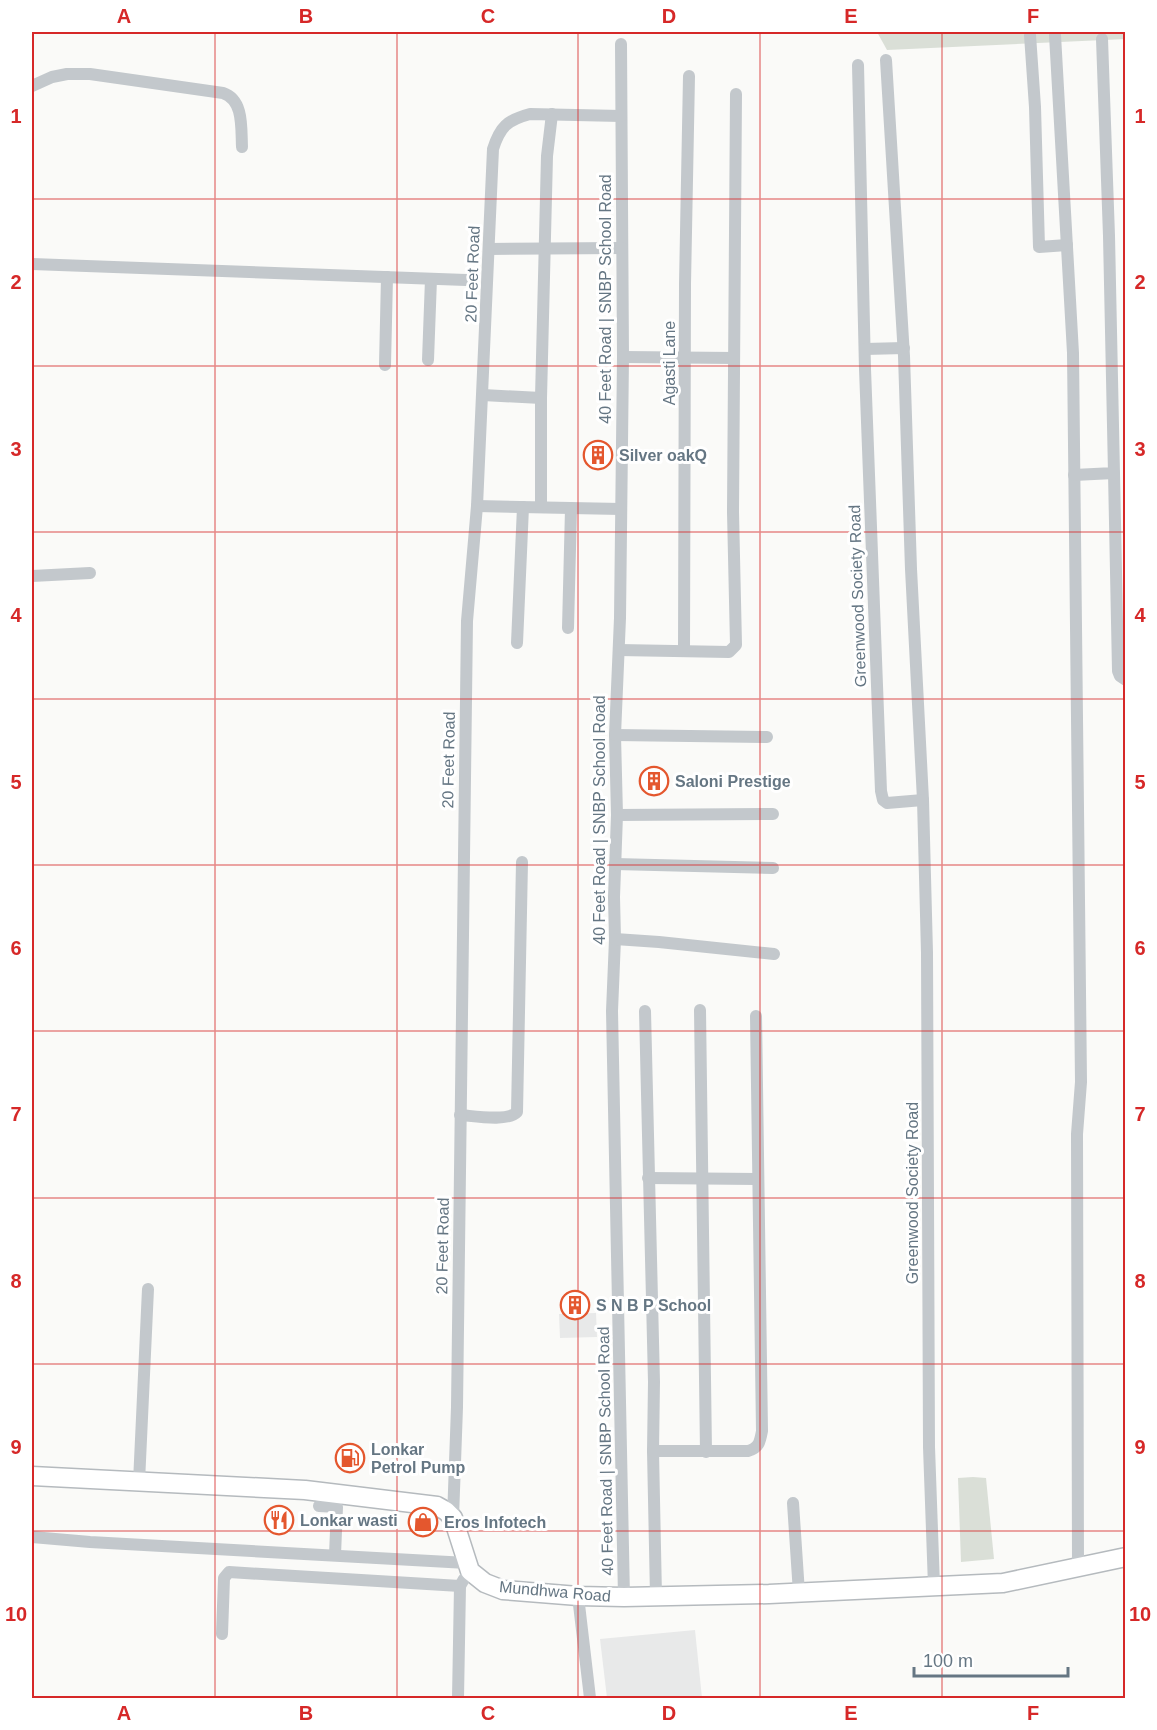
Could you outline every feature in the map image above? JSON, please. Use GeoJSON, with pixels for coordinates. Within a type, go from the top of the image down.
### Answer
{"type":"FeatureCollection","features":[{"type":"Feature","properties":{"kind":"main road"},"geometry":{"type":"LineString","coordinates":[[32,1476],[305,1490],[437,1506],[447,1511],[453,1518],[466,1573]]}},
{"type":"Feature","properties":{"kind":"main road","name":"Mundhwa Road"},"geometry":{"type":"LineString","coordinates":[[466,1573],[503,1590],[578,1596],[799,1593],[1003,1583],[1125,1557]]}},
{"type":"Feature","properties":{"kind":"street"},"geometry":{"type":"LineString","coordinates":[[1030,35],[1035,107],[1039,247],[1067,245]]}},
{"type":"Feature","properties":{"kind":"street"},"geometry":{"type":"LineString","coordinates":[[1055,35],[1073,353],[1081,1082],[1077,1134],[1078,1567]]}},
{"type":"Feature","properties":{"kind":"street"},"geometry":{"type":"LineString","coordinates":[[1102,39],[1109,236],[1118,671],[1125,680]]}},
{"type":"Feature","properties":{"kind":"street","name":"40 Feet Road | SNBP School Road"},"geometry":{"type":"LineString","coordinates":[[621,44],[623,357],[612,1023],[624,1597]]}},
{"type":"Feature","properties":{"kind":"street","name":"Greenwood Society Road"},"geometry":{"type":"LineString","coordinates":[[886,60],[903,348],[923,800],[927,953],[929,1447],[934,1586]]}},
{"type":"Feature","properties":{"kind":"street","name":"Greenwood Society Road"},"geometry":{"type":"LineString","coordinates":[[858,65],[865,349],[881,791],[883,800],[887,803],[923,800]]}},
{"type":"Feature","properties":{"kind":"street"},"geometry":{"type":"LineString","coordinates":[[32,86],[52,77],[67,74],[90,74],[223,93],[234,99],[237,106],[242,147]]}},
{"type":"Feature","properties":{"kind":"street","name":"Agasti Lane"},"geometry":{"type":"LineString","coordinates":[[684,651],[685,284],[689,76]]}},
{"type":"Feature","properties":{"kind":"street"},"geometry":{"type":"LineString","coordinates":[[619,650],[729,652],[736,645],[733,512],[736,94]]}},
{"type":"Feature","properties":{"kind":"street","name":"20 Feet Road"},"geometry":{"type":"LineString","coordinates":[[453,1518],[457,1407],[467,621],[477,506],[494,149],[498,135],[508,122],[518,117],[530,114],[621,116]]}},
{"type":"Feature","properties":{"kind":"street"},"geometry":{"type":"LineString","coordinates":[[541,507],[541,398],[547,156],[552,114]]}},
{"type":"Feature","properties":{"kind":"street"},"geometry":{"type":"LineString","coordinates":[[489,249],[622,248]]}},
{"type":"Feature","properties":{"kind":"street"},"geometry":{"type":"LineString","coordinates":[[32,264],[466,280]]}},
{"type":"Feature","properties":{"kind":"street"},"geometry":{"type":"LineString","coordinates":[[385,365],[387,277]]}},
{"type":"Feature","properties":{"kind":"street"},"geometry":{"type":"LineString","coordinates":[[428,360],[431,279]]}},
{"type":"Feature","properties":{"kind":"street"},"geometry":{"type":"LineString","coordinates":[[865,349],[903,348]]}},
{"type":"Feature","properties":{"kind":"street"},"geometry":{"type":"LineString","coordinates":[[623,357],[734,358]]}},
{"type":"Feature","properties":{"kind":"street"},"geometry":{"type":"LineString","coordinates":[[483,396],[541,398]]}},
{"type":"Feature","properties":{"kind":"street"},"geometry":{"type":"LineString","coordinates":[[1074,475],[1114,473]]}},
{"type":"Feature","properties":{"kind":"street"},"geometry":{"type":"LineString","coordinates":[[477,506],[621,509]]}},
{"type":"Feature","properties":{"kind":"street"},"geometry":{"type":"LineString","coordinates":[[517,643],[523,507]]}},
{"type":"Feature","properties":{"kind":"street"},"geometry":{"type":"LineString","coordinates":[[568,628],[571,509]]}},
{"type":"Feature","properties":{"kind":"street"},"geometry":{"type":"LineString","coordinates":[[32,576],[90,573]]}},
{"type":"Feature","properties":{"kind":"street"},"geometry":{"type":"LineString","coordinates":[[615,735],[767,737]]}},
{"type":"Feature","properties":{"kind":"street"},"geometry":{"type":"LineString","coordinates":[[616,815],[773,814]]}},
{"type":"Feature","properties":{"kind":"street"},"geometry":{"type":"LineString","coordinates":[[460,1115],[506,1117],[514,1116],[517,1112],[522,862]]}},
{"type":"Feature","properties":{"kind":"street"},"geometry":{"type":"LineString","coordinates":[[615,864],[773,868]]}},
{"type":"Feature","properties":{"kind":"street"},"geometry":{"type":"LineString","coordinates":[[615,939],[774,954]]}},
{"type":"Feature","properties":{"kind":"street"},"geometry":{"type":"LineString","coordinates":[[700,1010],[706,1452]]}},
{"type":"Feature","properties":{"kind":"street"},"geometry":{"type":"LineString","coordinates":[[645,1011],[654,1382],[656,1596]]}},
{"type":"Feature","properties":{"kind":"street"},"geometry":{"type":"LineString","coordinates":[[653,1451],[748,1451],[760,1444],[762,1431],[756,1016]]}},
{"type":"Feature","properties":{"kind":"street"},"geometry":{"type":"LineString","coordinates":[[648,1178],[758,1179]]}},
{"type":"Feature","properties":{"kind":"street"},"geometry":{"type":"LineString","coordinates":[[139,1482],[148,1289]]}},
{"type":"Feature","properties":{"kind":"street"},"geometry":{"type":"LineString","coordinates":[[793,1503],[799,1593]]}},
{"type":"Feature","properties":{"kind":"street"},"geometry":{"type":"LineString","coordinates":[[319,1506],[337,1507],[335,1555]]}},
{"type":"Feature","properties":{"kind":"street"},"geometry":{"type":"LineString","coordinates":[[32,1537],[335,1555],[466,1573]]}},
{"type":"Feature","properties":{"kind":"street"},"geometry":{"type":"LineString","coordinates":[[222,1634],[224,1578],[229,1572],[466,1573]]}},
{"type":"Feature","properties":{"kind":"street"},"geometry":{"type":"LineString","coordinates":[[458,1698],[466,1573]]}},
{"type":"Feature","properties":{"kind":"street"},"geometry":{"type":"LineString","coordinates":[[578,1596],[590,1698]]}},
{"type":"Feature","properties":{"kind":"shaded area"},"geometry":{"type":"Polygon","coordinates":[[[877,32],[1125,32],[1126,39],[887,50],[877,32]]]}},
{"type":"Feature","properties":{"kind":"shaded area"},"geometry":{"type":"Polygon","coordinates":[[[596,1313],[597,1337],[560,1338],[559,1314],[596,1313]]]}},
{"type":"Feature","properties":{"kind":"shaded area"},"geometry":{"type":"Polygon","coordinates":[[[958,1478],[986,1478],[994,1559],[961,1562],[958,1478]]]}},
{"type":"Feature","properties":{"kind":"shaded area"},"geometry":{"type":"Polygon","coordinates":[[[695,1630],[702,1698],[607,1698],[600,1639],[695,1630]]]}},
{"type":"Feature","properties":{"kind":"place","name":"Silver oakQ"},"geometry":{"type":"Point","coordinates":[598,455]}},
{"type":"Feature","properties":{"kind":"place","name":"Saloni Prestige"},"geometry":{"type":"Point","coordinates":[654,781]}},
{"type":"Feature","properties":{"kind":"place","name":"S N B P School"},"geometry":{"type":"Point","coordinates":[575,1305]}},
{"type":"Feature","properties":{"kind":"place","name":"Lonkar Petrol Pump"},"geometry":{"type":"Point","coordinates":[350,1458]}},
{"type":"Feature","properties":{"kind":"place","name":"Lonkar wasti"},"geometry":{"type":"Point","coordinates":[279,1520]}},
{"type":"Feature","properties":{"kind":"place","name":"Eros Infotech"},"geometry":{"type":"Point","coordinates":[423,1522]}}]}
